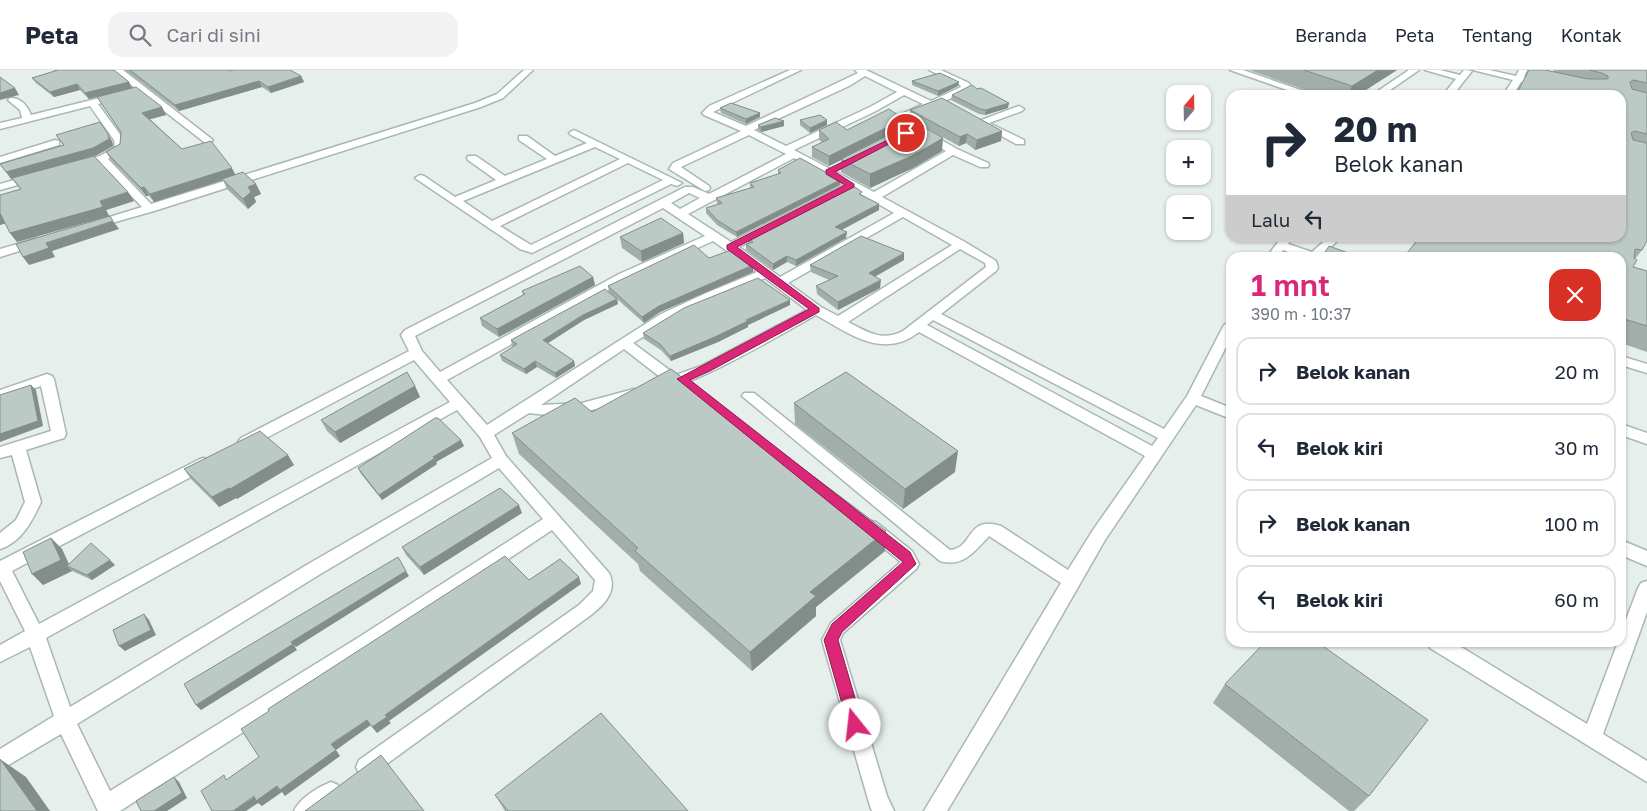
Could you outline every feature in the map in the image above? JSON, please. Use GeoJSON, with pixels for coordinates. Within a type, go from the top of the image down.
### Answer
{"type":"FeatureCollection","features":[{"type":"Feature","properties":{"kind":"street"},"geometry":{"type":"LineString","coordinates":[[117,70],[208,140]]}},
{"type":"Feature","properties":{"kind":"street"},"geometry":{"type":"LineString","coordinates":[[84,228],[478,105],[500,96],[529,70]]}},
{"type":"Feature","properties":{"kind":"street"},"geometry":{"type":"LineString","coordinates":[[663,203],[731,247],[816,310],[874,340],[884,342],[894,341],[908,334],[992,268],[990,261],[902,214],[875,196],[747,131],[707,113],[712,108],[797,70]]}},
{"type":"Feature","properties":{"kind":"street"},"geometry":{"type":"LineString","coordinates":[[680,214],[789,152],[885,114],[930,104],[945,103],[967,86],[933,70]]}},
{"type":"Feature","properties":{"kind":"street"},"geometry":{"type":"LineString","coordinates":[[1234,70],[1295,90]]}},
{"type":"Feature","properties":{"kind":"street"},"geometry":{"type":"LineString","coordinates":[[1385,90],[1415,70]]}},
{"type":"Feature","properties":{"kind":"street"},"geometry":{"type":"LineString","coordinates":[[1429,70],[1463,78]]}},
{"type":"Feature","properties":{"kind":"street"},"geometry":{"type":"LineString","coordinates":[[1452,90],[1469,70]]}},
{"type":"Feature","properties":{"kind":"street"},"geometry":{"type":"LineString","coordinates":[[1477,70],[1554,87]]}},
{"type":"Feature","properties":{"kind":"street"},"geometry":{"type":"LineString","coordinates":[[1511,90],[1523,70]]}},
{"type":"Feature","properties":{"kind":"street"},"geometry":{"type":"LineString","coordinates":[[694,187],[674,169],[676,166],[846,84],[862,72],[930,104]]}},
{"type":"Feature","properties":{"kind":"street"},"geometry":{"type":"LineString","coordinates":[[0,126],[143,90]]}},
{"type":"Feature","properties":{"kind":"street"},"geometry":{"type":"LineString","coordinates":[[885,114],[903,92]]}},
{"type":"Feature","properties":{"kind":"street"},"geometry":{"type":"LineString","coordinates":[[13,100],[24,110],[27,119]]}},
{"type":"Feature","properties":{"kind":"street"},"geometry":{"type":"LineString","coordinates":[[65,169],[102,159],[120,148],[118,140],[93,102]]}},
{"type":"Feature","properties":{"kind":"street"},"geometry":{"type":"LineString","coordinates":[[1019,109],[977,120],[1020,142]]}},
{"type":"Feature","properties":{"kind":"street"},"geometry":{"type":"LineString","coordinates":[[885,114],[916,128],[953,151],[984,166]]}},
{"type":"Feature","properties":{"kind":"street"},"geometry":{"type":"LineString","coordinates":[[903,135],[916,128]]}},
{"type":"Feature","properties":{"kind":"street"},"geometry":{"type":"LineString","coordinates":[[574,133],[626,160],[713,196]]}},
{"type":"Feature","properties":{"kind":"street"},"geometry":{"type":"LineString","coordinates":[[523,138],[553,159]]}},
{"type":"Feature","properties":{"kind":"street"},"geometry":{"type":"LineString","coordinates":[[0,160],[55,143]]}},
{"type":"Feature","properties":{"kind":"street"},"geometry":{"type":"LineString","coordinates":[[454,201],[593,144]]}},
{"type":"Feature","properties":{"kind":"street"},"geometry":{"type":"LineString","coordinates":[[875,196],[953,151]]}},
{"type":"Feature","properties":{"kind":"street"},"geometry":{"type":"LineString","coordinates":[[472,158],[503,180]]}},
{"type":"Feature","properties":{"kind":"street"},"geometry":{"type":"LineString","coordinates":[[102,159],[150,208]]}},
{"type":"Feature","properties":{"kind":"street"},"geometry":{"type":"LineString","coordinates":[[491,226],[626,160]]}},
{"type":"Feature","properties":{"kind":"street"},"geometry":{"type":"LineString","coordinates":[[829,172],[844,164]]}},
{"type":"Feature","properties":{"kind":"street"},"geometry":{"type":"LineString","coordinates":[[0,187],[46,174]]}},
{"type":"Feature","properties":{"kind":"street"},"geometry":{"type":"LineString","coordinates":[[420,178],[524,247],[535,248],[671,180]]}},
{"type":"Feature","properties":{"kind":"street"},"geometry":{"type":"LineString","coordinates":[[731,247],[851,185]]}},
{"type":"Feature","properties":{"kind":"street"},"geometry":{"type":"LineString","coordinates":[[305,811],[600,598],[605,587],[604,578],[501,460],[485,433],[416,354],[408,335],[413,330],[694,187]]}},
{"type":"Feature","properties":{"kind":"street"},"geometry":{"type":"LineString","coordinates":[[780,283],[902,214]]}},
{"type":"Feature","properties":{"kind":"street"},"geometry":{"type":"LineString","coordinates":[[439,379],[624,277],[714,236]]}},
{"type":"Feature","properties":{"kind":"street"},"geometry":{"type":"LineString","coordinates":[[0,253],[47,239]]}},
{"type":"Feature","properties":{"kind":"street"},"geometry":{"type":"LineString","coordinates":[[1285,242],[1306,252]]}},
{"type":"Feature","properties":{"kind":"street"},"geometry":{"type":"LineString","coordinates":[[1321,252],[1330,242]]}},
{"type":"Feature","properties":{"kind":"street"},"geometry":{"type":"LineString","coordinates":[[838,322],[961,244]]}},
{"type":"Feature","properties":{"kind":"street"},"geometry":{"type":"LineString","coordinates":[[485,433],[529,408],[589,364],[674,313],[719,292],[767,273]]}},
{"type":"Feature","properties":{"kind":"street"},"geometry":{"type":"LineString","coordinates":[[529,408],[545,411],[588,407],[679,380],[706,369],[816,310]]}},
{"type":"Feature","properties":{"kind":"street"},"geometry":{"type":"LineString","coordinates":[[933,315],[1166,436]]}},
{"type":"Feature","properties":{"kind":"street"},"geometry":{"type":"LineString","coordinates":[[919,326],[1155,455]]}},
{"type":"Feature","properties":{"kind":"street"},"geometry":{"type":"LineString","coordinates":[[935,811],[1000,707],[1070,581],[1099,535],[1193,398],[1226,335]]}},
{"type":"Feature","properties":{"kind":"street"},"geometry":{"type":"LineString","coordinates":[[624,343],[697,391]]}},
{"type":"Feature","properties":{"kind":"street"},"geometry":{"type":"LineString","coordinates":[[231,449],[416,354]]}},
{"type":"Feature","properties":{"kind":"street"},"geometry":{"type":"LineString","coordinates":[[1626,362],[1647,369]]}},
{"type":"Feature","properties":{"kind":"street"},"geometry":{"type":"LineString","coordinates":[[1022,383],[1038,370]]}},
{"type":"Feature","properties":{"kind":"street"},"geometry":{"type":"LineString","coordinates":[[0,395],[47,379],[59,434],[0,453]]}},
{"type":"Feature","properties":{"kind":"street"},"geometry":{"type":"LineString","coordinates":[[749,396],[946,556],[953,558],[960,556],[983,531],[988,529],[995,531],[1070,581]]}},
{"type":"Feature","properties":{"kind":"street"},"geometry":{"type":"LineString","coordinates":[[1193,398],[1226,412]]}},
{"type":"Feature","properties":{"kind":"street"},"geometry":{"type":"LineString","coordinates":[[0,654],[459,403]]}},
{"type":"Feature","properties":{"kind":"street"},"geometry":{"type":"LineString","coordinates":[[1626,431],[1647,440]]}},
{"type":"Feature","properties":{"kind":"street"},"geometry":{"type":"LineString","coordinates":[[0,542],[22,524],[33,502],[18,447]]}},
{"type":"Feature","properties":{"kind":"street"},"geometry":{"type":"LineString","coordinates":[[213,458],[1,568],[35,634],[65,720],[108,808],[554,520]]}},
{"type":"Feature","properties":{"kind":"street"},"geometry":{"type":"LineString","coordinates":[[0,760],[325,563],[501,460]]}},
{"type":"Feature","properties":{"kind":"street"},"geometry":{"type":"LineString","coordinates":[[860,519],[906,556],[910,564],[837,628],[831,640],[877,799],[883,811]]}},
{"type":"Feature","properties":{"kind":"street"},"geometry":{"type":"LineString","coordinates":[[1626,549],[1647,559]]}},
{"type":"Feature","properties":{"kind":"street"},"geometry":{"type":"LineString","coordinates":[[1626,645],[1647,588]]}},
{"type":"Feature","properties":{"kind":"street"},"geometry":{"type":"LineString","coordinates":[[1444,647],[1592,736],[1647,772]]}},
{"type":"Feature","properties":{"kind":"street"},"geometry":{"type":"LineString","coordinates":[[1592,736],[1625,647]]}},
{"type":"Feature","properties":{"kind":"building"},"geometry":{"type":"Polygon","coordinates":[[[58,70],[114,70],[129,82],[85,93],[77,84],[50,92],[32,78],[58,70]]]}},
{"type":"Feature","properties":{"kind":"building"},"geometry":{"type":"Polygon","coordinates":[[[130,70],[290,70],[301,76],[268,87],[259,81],[175,105],[130,70]]]}},
{"type":"Feature","properties":{"kind":"building"},"geometry":{"type":"Polygon","coordinates":[[[1304,70],[1378,70],[1352,86],[1304,70]]]}},
{"type":"Feature","properties":{"kind":"building"},"geometry":{"type":"Polygon","coordinates":[[[1529,70],[1545,70],[1588,79],[1608,79],[1608,76],[1602,73],[1589,70],[1647,70],[1647,83],[1633,80],[1630,82],[1632,89],[1647,93],[1647,134],[1634,131],[1631,133],[1633,140],[1647,143],[1647,241],[1642,250],[1635,249],[1634,258],[1637,260],[1633,267],[1647,271],[1647,326],[1626,320],[1626,252],[1408,252],[1416,242],[1626,242],[1626,90],[1519,90],[1529,70]]]}},
{"type":"Feature","properties":{"kind":"building"},"geometry":{"type":"Polygon","coordinates":[[[940,73],[959,82],[938,91],[912,81],[940,73]]]}},
{"type":"Feature","properties":{"kind":"building"},"geometry":{"type":"Polygon","coordinates":[[[0,77],[15,88],[0,93],[0,77]]]}},
{"type":"Feature","properties":{"kind":"building"},"geometry":{"type":"Polygon","coordinates":[[[972,85],[1009,103],[986,110],[980,109],[952,95],[972,85]]]}},
{"type":"Feature","properties":{"kind":"building"},"geometry":{"type":"Polygon","coordinates":[[[136,87],[162,107],[142,113],[182,149],[211,141],[232,168],[150,194],[144,187],[141,188],[106,152],[120,144],[121,132],[97,97],[136,87]]]}},
{"type":"Feature","properties":{"kind":"building"},"geometry":{"type":"Polygon","coordinates":[[[942,98],[1002,131],[977,140],[967,134],[960,137],[910,110],[942,98]]]}},
{"type":"Feature","properties":{"kind":"building"},"geometry":{"type":"Polygon","coordinates":[[[731,103],[760,113],[746,119],[720,108],[731,103]]]}},
{"type":"Feature","properties":{"kind":"building"},"geometry":{"type":"Polygon","coordinates":[[[889,109],[904,119],[829,156],[812,147],[829,139],[819,130],[836,122],[847,130],[889,109]]]}},
{"type":"Feature","properties":{"kind":"building"},"geometry":{"type":"Polygon","coordinates":[[[820,115],[827,120],[810,128],[800,120],[820,115]]]}},
{"type":"Feature","properties":{"kind":"building"},"geometry":{"type":"Polygon","coordinates":[[[775,118],[784,121],[761,127],[758,125],[775,118]]]}},
{"type":"Feature","properties":{"kind":"building"},"geometry":{"type":"Polygon","coordinates":[[[100,122],[109,139],[93,148],[6,172],[0,164],[64,145],[56,135],[100,122]]]}},
{"type":"Feature","properties":{"kind":"building"},"geometry":{"type":"Polygon","coordinates":[[[915,122],[943,138],[914,155],[870,174],[841,159],[915,122]]]}},
{"type":"Feature","properties":{"kind":"building"},"geometry":{"type":"Polygon","coordinates":[[[94,156],[128,192],[100,201],[103,207],[10,233],[0,213],[0,195],[21,189],[12,178],[94,156]]]}},
{"type":"Feature","properties":{"kind":"building"},"geometry":{"type":"Polygon","coordinates":[[[800,158],[840,180],[736,232],[717,220],[706,208],[722,203],[716,198],[754,187],[750,183],[781,173],[778,170],[800,158]]]}},
{"type":"Feature","properties":{"kind":"building"},"geometry":{"type":"Polygon","coordinates":[[[243,172],[256,184],[248,187],[251,192],[243,199],[222,179],[243,172]]]}},
{"type":"Feature","properties":{"kind":"building"},"geometry":{"type":"Polygon","coordinates":[[[852,185],[862,192],[859,194],[879,204],[835,227],[847,232],[796,260],[787,256],[773,264],[746,244],[753,242],[748,238],[852,185]]]}},
{"type":"Feature","properties":{"kind":"building"},"geometry":{"type":"Polygon","coordinates":[[[110,216],[113,221],[46,243],[49,248],[23,257],[16,244],[110,216]]]}},
{"type":"Feature","properties":{"kind":"building"},"geometry":{"type":"Polygon","coordinates":[[[661,218],[683,233],[641,251],[620,237],[661,218]]]}},
{"type":"Feature","properties":{"kind":"building"},"geometry":{"type":"Polygon","coordinates":[[[861,236],[904,253],[869,273],[881,280],[838,302],[816,286],[838,276],[810,265],[861,236]]]}},
{"type":"Feature","properties":{"kind":"building"},"geometry":{"type":"Polygon","coordinates":[[[694,245],[709,258],[731,250],[753,265],[659,306],[642,317],[608,286],[694,245]]]}},
{"type":"Feature","properties":{"kind":"building"},"geometry":{"type":"Polygon","coordinates":[[[1329,246],[1346,252],[1325,252],[1329,246]]]}},
{"type":"Feature","properties":{"kind":"building"},"geometry":{"type":"Polygon","coordinates":[[[580,266],[593,277],[497,329],[480,318],[525,294],[522,291],[580,266]]]}},
{"type":"Feature","properties":{"kind":"building"},"geometry":{"type":"Polygon","coordinates":[[[758,278],[790,300],[746,320],[748,321],[717,336],[670,356],[660,344],[643,333],[684,308],[758,278]]]}},
{"type":"Feature","properties":{"kind":"building"},"geometry":{"type":"Polygon","coordinates":[[[605,289],[617,299],[583,315],[543,340],[574,361],[555,373],[535,361],[524,369],[500,355],[517,344],[511,340],[605,289]]]}},
{"type":"Feature","properties":{"kind":"building"},"geometry":{"type":"Polygon","coordinates":[[[671,369],[886,531],[810,592],[816,596],[750,652],[635,551],[638,548],[512,433],[575,398],[592,412],[671,369]]]}},
{"type":"Feature","properties":{"kind":"building"},"geometry":{"type":"Polygon","coordinates":[[[407,372],[415,386],[335,432],[321,420],[407,372]]]}},
{"type":"Feature","properties":{"kind":"building"},"geometry":{"type":"Polygon","coordinates":[[[846,372],[958,451],[905,489],[794,403],[846,372]]]}},
{"type":"Feature","properties":{"kind":"building"},"geometry":{"type":"Polygon","coordinates":[[[31,385],[38,421],[0,434],[0,395],[31,385]]]}},
{"type":"Feature","properties":{"kind":"building"},"geometry":{"type":"Polygon","coordinates":[[[435,418],[438,418],[461,440],[379,495],[358,468],[435,418]]]}},
{"type":"Feature","properties":{"kind":"building"},"geometry":{"type":"Polygon","coordinates":[[[260,431],[288,455],[230,489],[212,497],[184,469],[260,431]]]}},
{"type":"Feature","properties":{"kind":"building"},"geometry":{"type":"Polygon","coordinates":[[[500,488],[519,505],[420,567],[402,547],[500,488]]]}},
{"type":"Feature","properties":{"kind":"building"},"geometry":{"type":"Polygon","coordinates":[[[51,538],[61,560],[32,574],[23,552],[51,538]]]}},
{"type":"Feature","properties":{"kind":"building"},"geometry":{"type":"Polygon","coordinates":[[[91,543],[110,560],[87,575],[67,566],[91,543]]]}},
{"type":"Feature","properties":{"kind":"building"},"geometry":{"type":"Polygon","coordinates":[[[505,556],[529,580],[560,559],[579,577],[385,715],[387,717],[372,727],[367,720],[331,744],[336,750],[280,790],[277,786],[256,801],[254,796],[233,811],[212,811],[201,791],[224,775],[226,780],[259,757],[241,729],[269,711],[268,709],[505,556]]]}},
{"type":"Feature","properties":{"kind":"building"},"geometry":{"type":"Polygon","coordinates":[[[398,557],[406,571],[291,642],[293,644],[196,705],[184,684],[398,557]]]}},
{"type":"Feature","properties":{"kind":"building"},"geometry":{"type":"Polygon","coordinates":[[[144,614],[151,630],[119,646],[113,630],[144,614]]]}},
{"type":"Feature","properties":{"kind":"building"},"geometry":{"type":"Polygon","coordinates":[[[1260,647],[1324,647],[1428,720],[1369,796],[1225,684],[1260,647]]]}},
{"type":"Feature","properties":{"kind":"building"},"geometry":{"type":"Polygon","coordinates":[[[601,713],[688,811],[508,811],[495,795],[601,713]]]}},
{"type":"Feature","properties":{"kind":"building"},"geometry":{"type":"Polygon","coordinates":[[[381,755],[424,811],[305,811],[381,755]]]}},
{"type":"Feature","properties":{"kind":"building"},"geometry":{"type":"Polygon","coordinates":[[[0,759],[37,811],[0,811],[0,759]]]}},
{"type":"Feature","properties":{"kind":"building"},"geometry":{"type":"Polygon","coordinates":[[[174,777],[182,793],[154,811],[141,811],[136,801],[174,777]]]}},
{"type":"Feature","properties":{"kind":"route"},"geometry":{"type":"LineString","coordinates":[[855,725],[831,640],[837,628],[910,564],[906,556],[682,379],[706,369],[816,310],[731,247],[851,185],[829,172],[906,133]]}}]}
